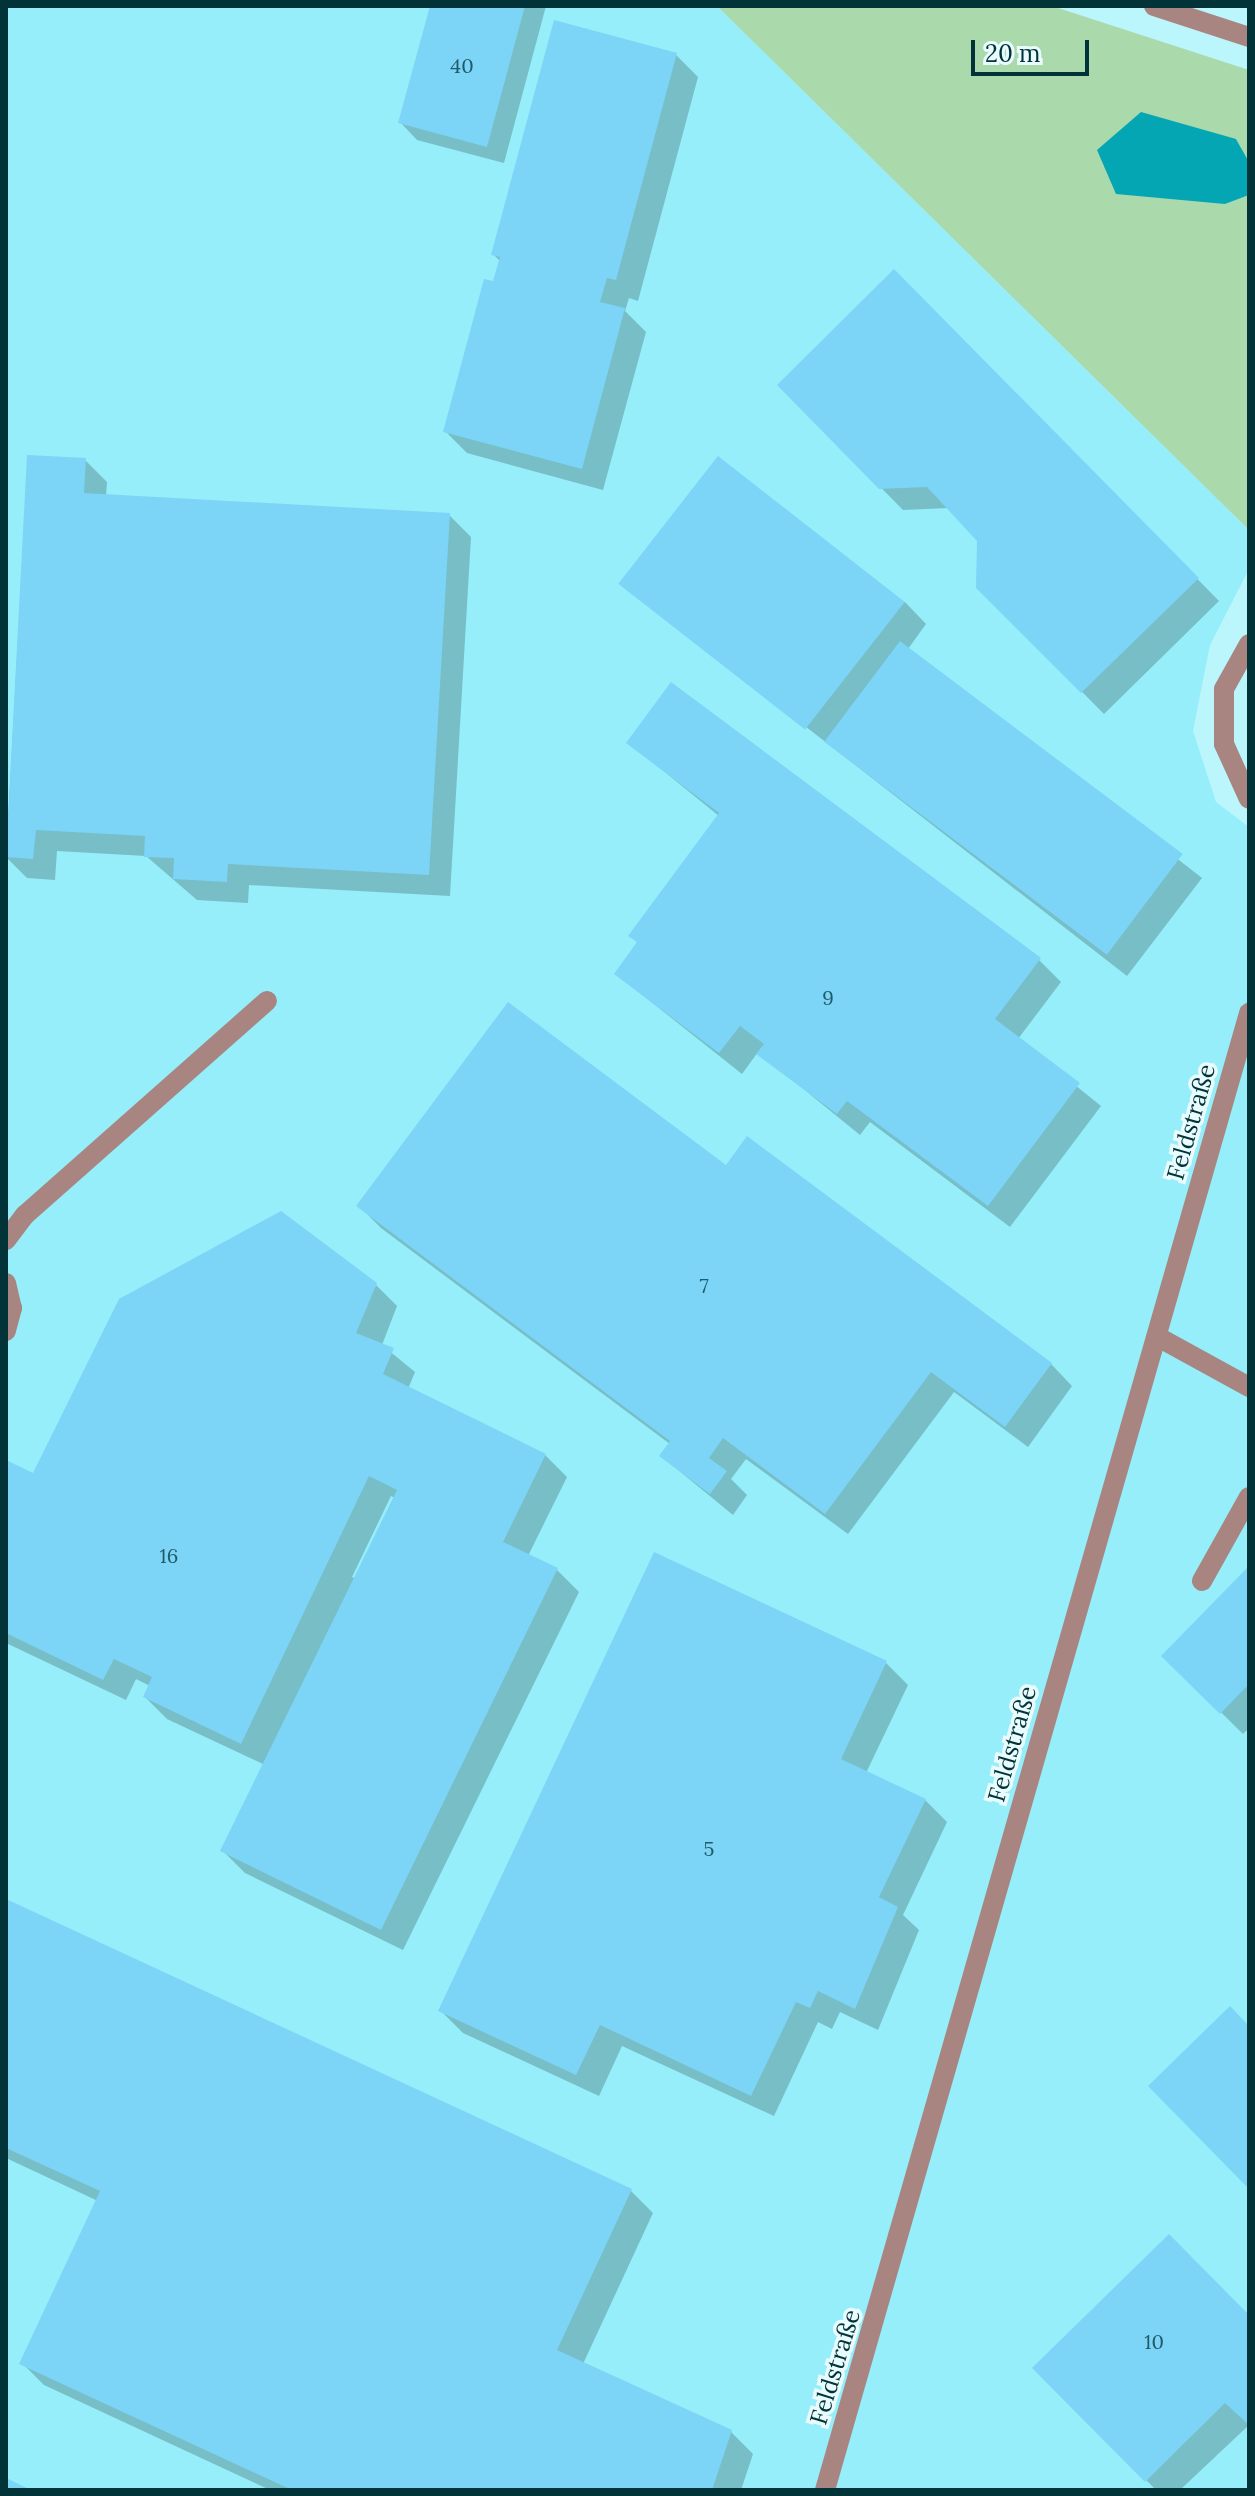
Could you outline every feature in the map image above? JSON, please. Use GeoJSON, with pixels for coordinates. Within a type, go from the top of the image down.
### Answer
{"type":"FeatureCollection","features":[{"type":"Feature","properties":{"kind":"street"},"geometry":{"type":"LineString","coordinates":[[1154,6],[1249,37]]}},
{"type":"Feature","properties":{"kind":"street"},"geometry":{"type":"LineString","coordinates":[[1249,644],[1224,689],[1224,744],[1249,799]]}},
{"type":"Feature","properties":{"kind":"street"},"geometry":{"type":"LineString","coordinates":[[6,1240],[25,1215],[267,1001]]}},
{"type":"Feature","properties":{"kind":"street","name":"Feldstraße"},"geometry":{"type":"LineString","coordinates":[[825,2490],[1249,1013]]}},
{"type":"Feature","properties":{"kind":"street"},"geometry":{"type":"LineString","coordinates":[[6,1283],[12,1308],[6,1331]]}},
{"type":"Feature","properties":{"kind":"street"},"geometry":{"type":"LineString","coordinates":[[1158,1337],[1249,1387]]}},
{"type":"Feature","properties":{"kind":"street"},"geometry":{"type":"LineString","coordinates":[[1202,1581],[1249,1497]]}},
{"type":"Feature","properties":{"kind":"shaded area"},"geometry":{"type":"Polygon","coordinates":[[[6,6],[717,6],[1249,530],[1249,569],[1210,645],[1193,731],[1216,802],[1249,827],[1249,2490],[6,2490],[6,6]]]}},
{"type":"Feature","properties":{"kind":"shaded area"},"geometry":{"type":"Polygon","coordinates":[[[1141,112],[1236,139],[1249,162],[1249,195],[1225,204],[1116,194],[1097,150],[1141,112]]]}},
{"type":"Feature","properties":{"kind":"green space"},"geometry":{"type":"Polygon","coordinates":[[[717,6],[1052,6],[1249,70],[1249,162],[1236,139],[1225,204],[1249,195],[1249,530],[717,6]]]}},
{"type":"Feature","properties":{"kind":"building"},"geometry":{"type":"Polygon","coordinates":[[[430,6],[525,6],[487,147],[398,123],[430,6]]]}},
{"type":"Feature","properties":{"kind":"building"},"geometry":{"type":"Polygon","coordinates":[[[554,20],[677,53],[616,280],[607,278],[600,302],[625,308],[582,469],[443,432],[484,279],[493,281],[500,257],[491,255],[554,20]]]}},
{"type":"Feature","properties":{"kind":"building"},"geometry":{"type":"Polygon","coordinates":[[[894,269],[1199,578],[1081,693],[976,588],[977,541],[927,487],[879,489],[777,385],[894,269]]]}},
{"type":"Feature","properties":{"kind":"building"},"geometry":{"type":"Polygon","coordinates":[[[27,455],[86,458],[84,493],[450,513],[429,875],[228,864],[227,882],[173,879],[174,858],[144,857],[145,836],[36,830],[33,859],[6,857],[27,455]]]}},
{"type":"Feature","properties":{"kind":"building"},"geometry":{"type":"Polygon","coordinates":[[[718,456],[905,602],[805,730],[618,584],[718,456]]]}},
{"type":"Feature","properties":{"kind":"building"},"geometry":{"type":"Polygon","coordinates":[[[900,641],[1183,854],[1107,955],[824,742],[900,641]]]}},
{"type":"Feature","properties":{"kind":"building"},"geometry":{"type":"Polygon","coordinates":[[[671,682],[1041,958],[995,1019],[1080,1083],[988,1206],[847,1101],[837,1114],[756,1054],[764,1044],[740,1026],[719,1053],[614,974],[637,942],[628,936],[719,813],[626,743],[671,682]]]}},
{"type":"Feature","properties":{"kind":"building"},"geometry":{"type":"Polygon","coordinates":[[[508,1002],[726,1165],[747,1136],[1052,1363],[1005,1427],[931,1372],[825,1514],[723,1438],[709,1458],[727,1471],[710,1494],[659,1456],[670,1441],[356,1206],[508,1002]]]}},
{"type":"Feature","properties":{"kind":"building"},"geometry":{"type":"Polygon","coordinates":[[[281,1211],[377,1283],[356,1333],[394,1348],[383,1374],[546,1454],[503,1542],[558,1568],[381,1930],[220,1851],[397,1490],[369,1476],[241,1744],[143,1697],[152,1677],[114,1659],[103,1680],[6,1633],[6,1460],[33,1473],[119,1299],[281,1211]]]}},
{"type":"Feature","properties":{"kind":"building"},"geometry":{"type":"Polygon","coordinates":[[[654,1552],[887,1661],[841,1759],[926,1799],[879,1897],[898,1907],[855,2009],[818,1991],[810,2008],[796,2002],[751,2096],[600,2025],[576,2075],[438,2011],[654,1552]]]}},
{"type":"Feature","properties":{"kind":"building"},"geometry":{"type":"Polygon","coordinates":[[[1249,1566],[1249,1684],[1220,1714],[1161,1656],[1249,1566]]]}},
{"type":"Feature","properties":{"kind":"building"},"geometry":{"type":"Polygon","coordinates":[[[6,1899],[632,2189],[557,2350],[732,2430],[712,2490],[292,2490],[19,2364],[100,2191],[6,2148],[6,1899]]]}},
{"type":"Feature","properties":{"kind":"building"},"geometry":{"type":"Polygon","coordinates":[[[1230,2006],[1249,2026],[1249,2189],[1148,2086],[1230,2006]]]}},
{"type":"Feature","properties":{"kind":"building"},"geometry":{"type":"Polygon","coordinates":[[[1169,2234],[1249,2315],[1249,2425],[1225,2403],[1145,2482],[1032,2368],[1169,2234]]]}},
{"type":"Feature","properties":{"kind":"building"},"geometry":{"type":"Polygon","coordinates":[[[6,2478],[31,2490],[6,2490],[6,2478]]]}}]}
